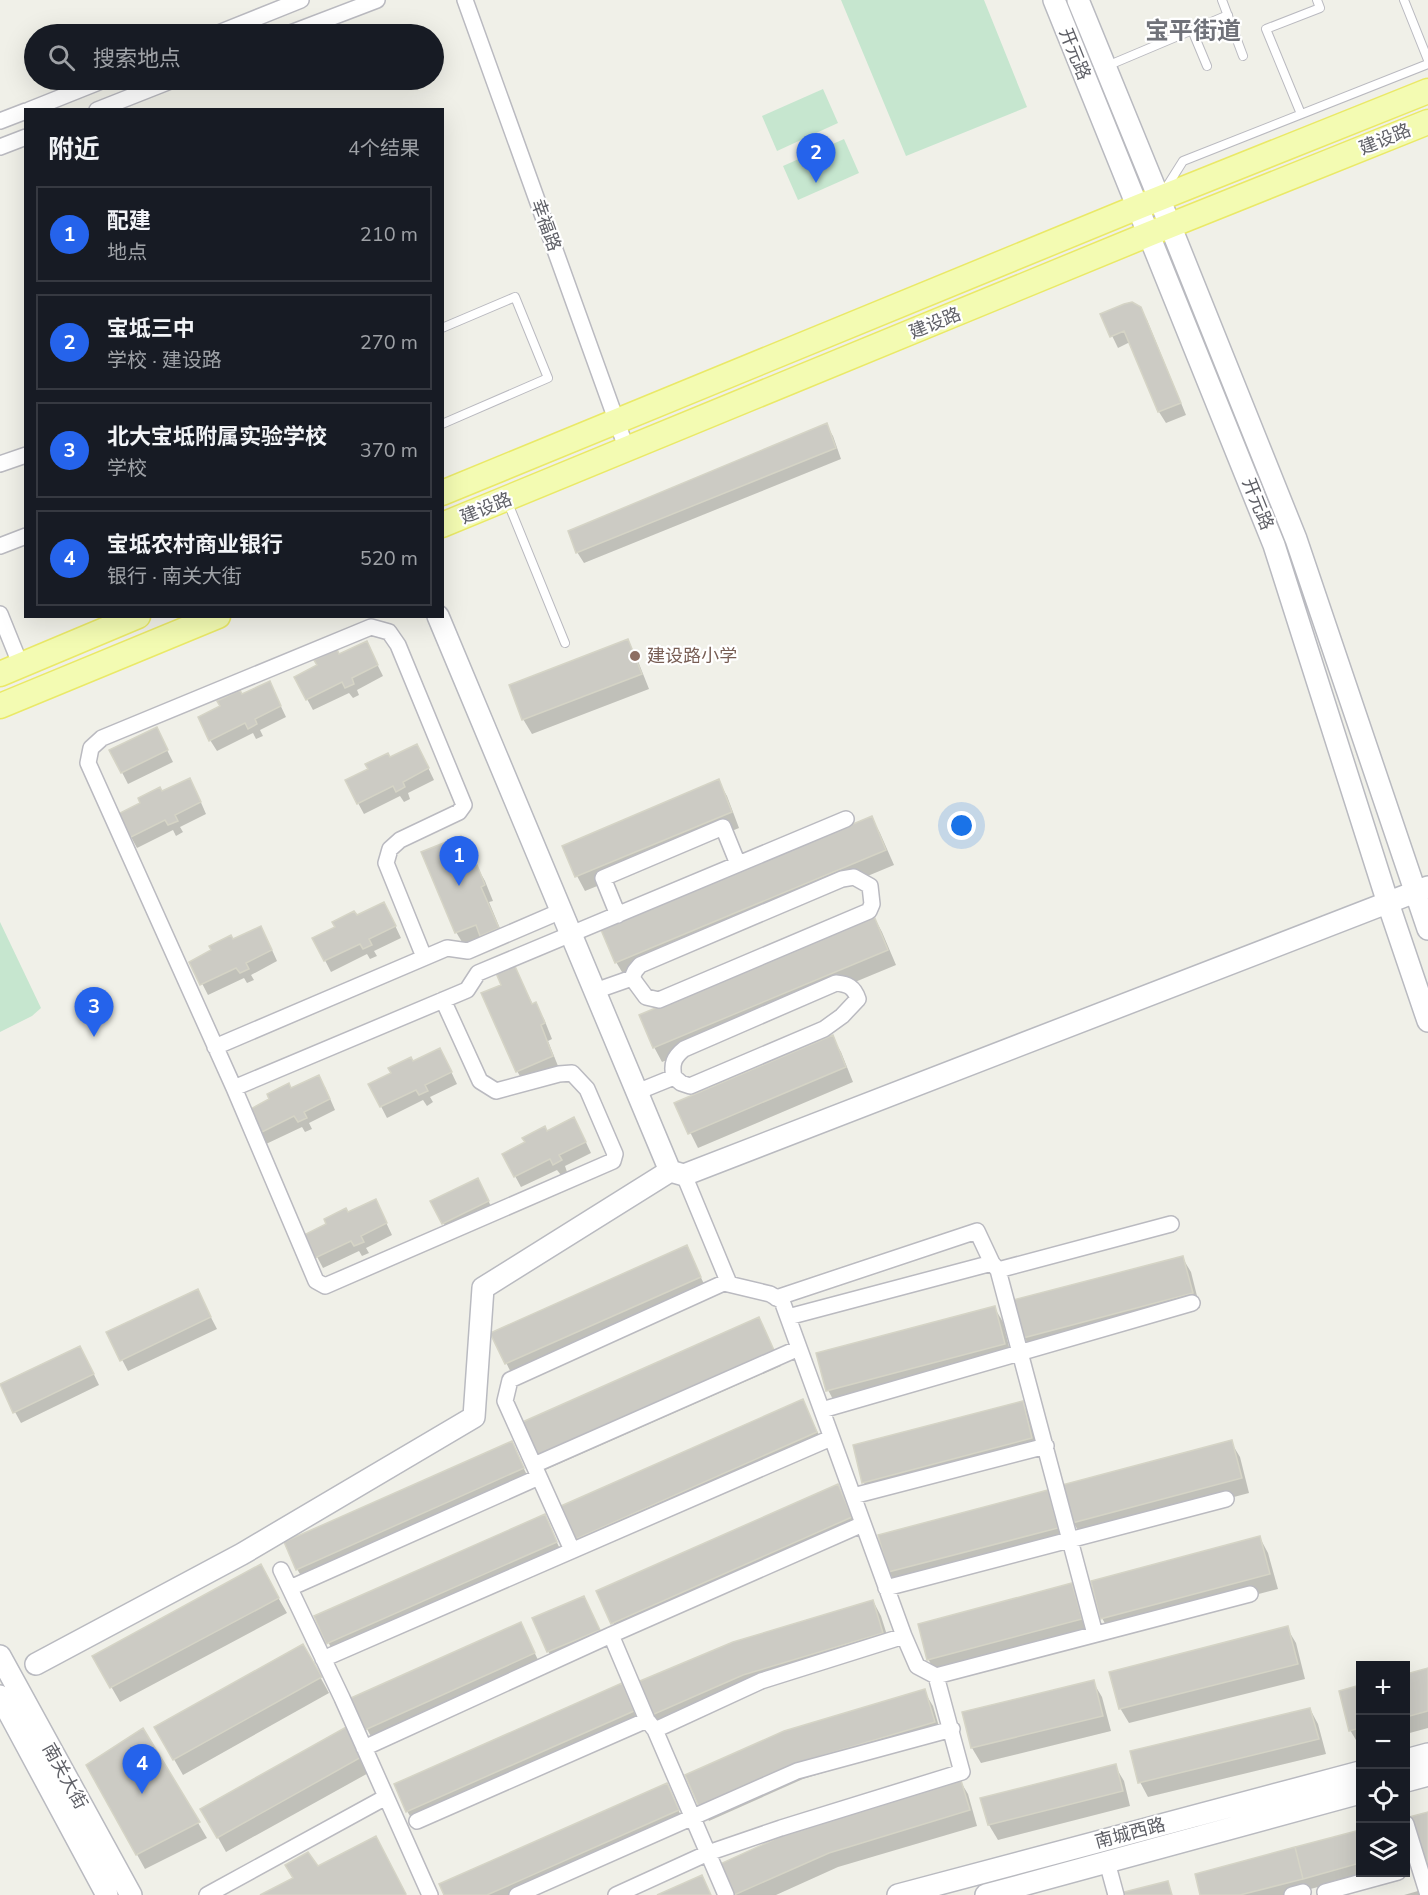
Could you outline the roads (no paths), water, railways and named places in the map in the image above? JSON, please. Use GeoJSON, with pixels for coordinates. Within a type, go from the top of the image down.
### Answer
{"type":"FeatureCollection","features":[{"type":"Feature","properties":{"kind":"main road","name":"开元路"},"geometry":{"type":"LineString","coordinates":[[1054,0],[1149,203],[1296,539],[1422,890],[1428,929]]}},
{"type":"Feature","properties":{"kind":"main road","name":"开元路"},"geometry":{"type":"LineString","coordinates":[[1078,0],[1105,67],[1149,203]]}},
{"type":"Feature","properties":{"kind":"main road","name":"建设路"},"geometry":{"type":"LineString","coordinates":[[444,491],[1428,91]]}},
{"type":"Feature","properties":{"kind":"main road","name":"建设路"},"geometry":{"type":"LineString","coordinates":[[444,524],[1428,122]]}},
{"type":"Feature","properties":{"kind":"main road","name":"开元路"},"geometry":{"type":"LineString","coordinates":[[1160,230],[1274,545],[1428,1021]]}},
{"type":"Feature","properties":{"kind":"main road"},"geometry":{"type":"LineString","coordinates":[[11,670],[133,618]]}},
{"type":"Feature","properties":{"kind":"main road"},"geometry":{"type":"LineString","coordinates":[[0,706],[213,618]]}},
{"type":"Feature","properties":{"kind":"main road"},"geometry":{"type":"LineString","coordinates":[[439,618],[637,1092],[677,1173]]}},
{"type":"Feature","properties":{"kind":"main road"},"geometry":{"type":"LineString","coordinates":[[36,1664],[242,1554],[474,1417],[483,1288],[677,1173],[1422,890]]}},
{"type":"Feature","properties":{"kind":"main road","name":"南关大街"},"geometry":{"type":"LineString","coordinates":[[0,1656],[131,1895]]}},
{"type":"Feature","properties":{"kind":"main road","name":"南关大街"},"geometry":{"type":"LineString","coordinates":[[0,1696],[107,1895]]}},
{"type":"Feature","properties":{"kind":"main road"},"geometry":{"type":"LineString","coordinates":[[1410,1759],[1428,1754]]}},
{"type":"Feature","properties":{"kind":"main road","name":"南城西路"},"geometry":{"type":"LineString","coordinates":[[900,1895],[1356,1773]]}},
{"type":"Feature","properties":{"kind":"main road"},"geometry":{"type":"LineString","coordinates":[[1410,1780],[1428,1775]]}},
{"type":"Feature","properties":{"kind":"main road","name":"南城西路"},"geometry":{"type":"LineString","coordinates":[[999,1893],[1356,1794]]}},
{"type":"Feature","properties":{"kind":"street"},"geometry":{"type":"LineString","coordinates":[[241,24],[301,0]]}},
{"type":"Feature","properties":{"kind":"street"},"geometry":{"type":"LineString","coordinates":[[314,24],[376,0]]}},
{"type":"Feature","properties":{"kind":"street","name":"幸福路"},"geometry":{"type":"LineString","coordinates":[[465,0],[627,450]]}},
{"type":"Feature","properties":{"kind":"street"},"geometry":{"type":"LineString","coordinates":[[32,108],[78,90]]}},
{"type":"Feature","properties":{"kind":"street"},"geometry":{"type":"LineString","coordinates":[[102,108],[148,90]]}},
{"type":"Feature","properties":{"kind":"street"},"geometry":{"type":"LineString","coordinates":[[0,121],[24,111]]}},
{"type":"Feature","properties":{"kind":"street"},"geometry":{"type":"LineString","coordinates":[[0,147],[24,138]]}},
{"type":"Feature","properties":{"kind":"street"},"geometry":{"type":"LineString","coordinates":[[0,464],[24,456]]}},
{"type":"Feature","properties":{"kind":"street"},"geometry":{"type":"LineString","coordinates":[[0,546],[24,537]]}},
{"type":"Feature","properties":{"kind":"street"},"geometry":{"type":"LineString","coordinates":[[0,614],[11,670]]}},
{"type":"Feature","properties":{"kind":"street"},"geometry":{"type":"LineString","coordinates":[[424,957],[386,863],[390,849],[400,840],[459,812],[464,805],[398,645],[389,632],[371,627],[102,738],[91,748],[88,763],[234,1088],[316,1281],[325,1286],[613,1161],[615,1154],[587,1089],[572,1072],[496,1091],[480,1081],[443,1000]]}},
{"type":"Feature","properties":{"kind":"street"},"geometry":{"type":"LineString","coordinates":[[234,1088],[467,990],[478,973],[846,819]]}},
{"type":"Feature","properties":{"kind":"street"},"geometry":{"type":"LineString","coordinates":[[618,915],[603,878],[723,827],[738,864]]}},
{"type":"Feature","properties":{"kind":"street"},"geometry":{"type":"LineString","coordinates":[[854,877],[870,886],[872,904],[868,911],[659,1000],[646,997],[632,978],[634,971],[640,965],[842,879],[854,877]]}},
{"type":"Feature","properties":{"kind":"street"},"geometry":{"type":"LineString","coordinates":[[214,1047],[424,957],[447,948],[468,951],[561,911]]}},
{"type":"Feature","properties":{"kind":"street"},"geometry":{"type":"LineString","coordinates":[[468,951],[478,973]]}},
{"type":"Feature","properties":{"kind":"street"},"geometry":{"type":"LineString","coordinates":[[595,991],[632,978]]}},
{"type":"Feature","properties":{"kind":"street"},"geometry":{"type":"LineString","coordinates":[[836,983],[846,984],[854,989],[858,999],[842,1016],[824,1029],[690,1086],[674,1077],[673,1061],[684,1049],[836,983]]}},
{"type":"Feature","properties":{"kind":"street"},"geometry":{"type":"LineString","coordinates":[[637,1092],[674,1077]]}},
{"type":"Feature","properties":{"kind":"street"},"geometry":{"type":"LineString","coordinates":[[572,1550],[505,1401],[510,1380],[728,1281],[677,1173]]}},
{"type":"Feature","properties":{"kind":"street"},"geometry":{"type":"LineString","coordinates":[[788,1317],[1171,1224]]}},
{"type":"Feature","properties":{"kind":"street"},"geometry":{"type":"LineString","coordinates":[[776,1298],[977,1231],[995,1266],[1021,1352],[1095,1634]]}},
{"type":"Feature","properties":{"kind":"street"},"geometry":{"type":"LineString","coordinates":[[724,1282],[770,1294],[782,1301],[886,1588],[917,1666],[936,1676],[1250,1594]]}},
{"type":"Feature","properties":{"kind":"street"},"geometry":{"type":"LineString","coordinates":[[822,1410],[1192,1303]]}},
{"type":"Feature","properties":{"kind":"street"},"geometry":{"type":"LineString","coordinates":[[290,1588],[799,1348]]}},
{"type":"Feature","properties":{"kind":"street"},"geometry":{"type":"LineString","coordinates":[[323,1659],[831,1438]]}},
{"type":"Feature","properties":{"kind":"street"},"geometry":{"type":"LineString","coordinates":[[853,1497],[1046,1446]]}},
{"type":"Feature","properties":{"kind":"street"},"geometry":{"type":"LineString","coordinates":[[886,1588],[1226,1499]]}},
{"type":"Feature","properties":{"kind":"street"},"geometry":{"type":"LineString","coordinates":[[364,1748],[610,1635],[863,1524]]}},
{"type":"Feature","properties":{"kind":"street"},"geometry":{"type":"LineString","coordinates":[[281,1570],[430,1895]]}},
{"type":"Feature","properties":{"kind":"street"},"geometry":{"type":"LineString","coordinates":[[610,1635],[726,1895]]}},
{"type":"Feature","properties":{"kind":"street"},"geometry":{"type":"LineString","coordinates":[[417,1821],[761,1681],[904,1636]]}},
{"type":"Feature","properties":{"kind":"street"},"geometry":{"type":"LineString","coordinates":[[615,1895],[708,1853],[962,1772],[936,1676]]}},
{"type":"Feature","properties":{"kind":"street"},"geometry":{"type":"LineString","coordinates":[[517,1895],[797,1771],[952,1729]]}},
{"type":"Feature","properties":{"kind":"street"},"geometry":{"type":"LineString","coordinates":[[207,1895],[386,1797]]}},
{"type":"Feature","properties":{"kind":"street"},"geometry":{"type":"LineString","coordinates":[[1410,1854],[1412,1869],[1428,1895]]}},
{"type":"Feature","properties":{"kind":"street"},"geometry":{"type":"LineString","coordinates":[[1107,1862],[1116,1895]]}},
{"type":"Feature","properties":{"kind":"street"},"geometry":{"type":"LineString","coordinates":[[1325,1892],[1380,1877]]}},
{"type":"Feature","properties":{"kind":"lane"},"geometry":{"type":"LineString","coordinates":[[1222,0],[1244,56]]}},
{"type":"Feature","properties":{"kind":"lane"},"geometry":{"type":"LineString","coordinates":[[1301,114],[1266,29],[1320,8],[1317,0]]}},
{"type":"Feature","properties":{"kind":"lane"},"geometry":{"type":"LineString","coordinates":[[1149,203],[1183,161],[1428,62],[1404,0]]}},
{"type":"Feature","properties":{"kind":"lane"},"geometry":{"type":"LineString","coordinates":[[1105,67],[1228,15]]}},
{"type":"Feature","properties":{"kind":"lane"},"geometry":{"type":"LineString","coordinates":[[1192,30],[1207,66]]}},
{"type":"Feature","properties":{"kind":"lane"},"geometry":{"type":"LineString","coordinates":[[444,327],[515,297],[549,378],[444,423]]}},
{"type":"Feature","properties":{"kind":"lane"},"geometry":{"type":"LineString","coordinates":[[507,500],[565,643]]}},
{"type":"Feature","properties":{"kind":"place","name":"宝坻三中"},"geometry":{"type":"Point","coordinates":[816,183]}},
{"type":"Feature","properties":{"kind":"place","name":"建设路小学"},"geometry":{"type":"Point","coordinates":[635,656]}},
{"type":"Feature","properties":{"kind":"place","name":"配建"},"geometry":{"type":"Point","coordinates":[459,886]}},
{"type":"Feature","properties":{"kind":"place","name":"北大宝坻附属实验学校"},"geometry":{"type":"Point","coordinates":[94,1037]}},
{"type":"Feature","properties":{"kind":"place","name":"宝坻农村商业银行"},"geometry":{"type":"Point","coordinates":[142,1794]}},
{"type":"Feature","properties":{"kind":"district","name":"宝平街道"},"geometry":{"type":"Point","coordinates":[1193,31]}}]}
